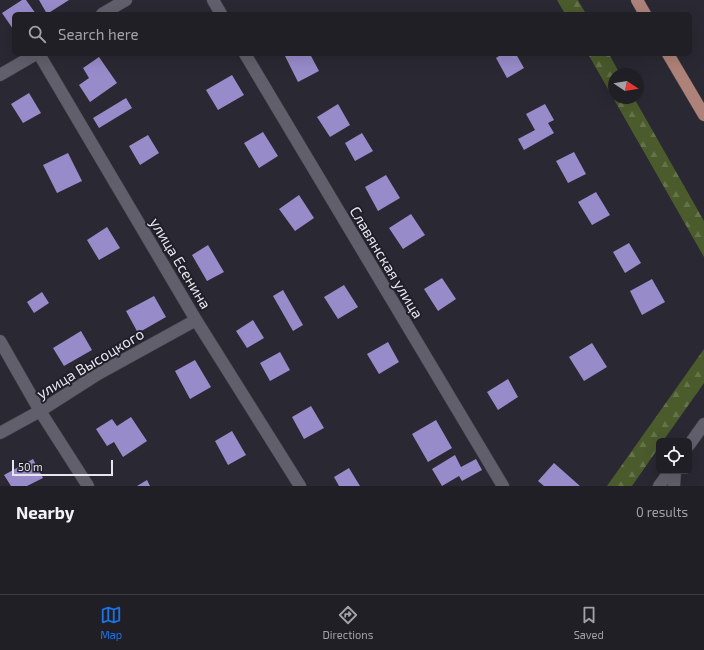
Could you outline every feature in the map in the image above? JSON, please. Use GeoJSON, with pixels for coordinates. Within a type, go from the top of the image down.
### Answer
{"type":"FeatureCollection","features":[{"type":"Feature","properties":{"kind":"main road"},"geometry":{"type":"LineString","coordinates":[[637,0],[644,12]]}},
{"type":"Feature","properties":{"kind":"main road"},"geometry":{"type":"LineString","coordinates":[[669,56],[704,115]]}},
{"type":"Feature","properties":{"kind":"street"},"geometry":{"type":"LineString","coordinates":[[105,12],[126,0]]}},
{"type":"Feature","properties":{"kind":"street"},"geometry":{"type":"LineString","coordinates":[[213,0],[220,12]]}},
{"type":"Feature","properties":{"kind":"street"},"geometry":{"type":"LineString","coordinates":[[0,76],[33,56]]}},
{"type":"Feature","properties":{"kind":"street","name":"улица Есенина"},"geometry":{"type":"LineString","coordinates":[[40,56],[196,320],[300,486]]}},
{"type":"Feature","properties":{"kind":"street","name":"Славянская улица"},"geometry":{"type":"LineString","coordinates":[[246,56],[502,486]]}},
{"type":"Feature","properties":{"kind":"street","name":"улица Высоцкого"},"geometry":{"type":"LineString","coordinates":[[0,433],[40,411],[98,374],[196,320]]}},
{"type":"Feature","properties":{"kind":"street"},"geometry":{"type":"LineString","coordinates":[[0,341],[40,411],[88,486]]}},
{"type":"Feature","properties":{"kind":"street"},"geometry":{"type":"LineString","coordinates":[[692,441],[704,424]]}},
{"type":"Feature","properties":{"kind":"street"},"geometry":{"type":"LineString","coordinates":[[660,486],[668,474]]}},
{"type":"Feature","properties":{"kind":"street"},"geometry":{"type":"LineString","coordinates":[[674,486],[675,474]]}},
{"type":"Feature","properties":{"kind":"green space"},"geometry":{"type":"Polygon","coordinates":[[[557,0],[578,0],[585,12],[564,12],[557,0]]]}},
{"type":"Feature","properties":{"kind":"green space"},"geometry":{"type":"Polygon","coordinates":[[[589,56],[610,56],[617,68],[608,68],[608,89],[589,56]]]}},
{"type":"Feature","properties":{"kind":"green space"},"geometry":{"type":"Polygon","coordinates":[[[617,104],[637,104],[704,221],[704,257],[617,104]]]}},
{"type":"Feature","properties":{"kind":"green space"},"geometry":{"type":"Polygon","coordinates":[[[704,349],[704,383],[665,438],[656,438],[656,451],[632,486],[607,486],[704,349]]]}},
{"type":"Feature","properties":{"kind":"building"},"geometry":{"type":"Polygon","coordinates":[[[22,0],[26,0],[35,12],[12,12],[12,28],[2,13],[22,0]]]}},
{"type":"Feature","properties":{"kind":"building"},"geometry":{"type":"Polygon","coordinates":[[[39,0],[69,0],[50,12],[46,12],[39,0]]]}},
{"type":"Feature","properties":{"kind":"building"},"geometry":{"type":"Polygon","coordinates":[[[285,56],[311,56],[319,71],[298,82],[285,56]]]}},
{"type":"Feature","properties":{"kind":"building"},"geometry":{"type":"Polygon","coordinates":[[[499,56],[517,56],[524,68],[507,78],[496,58],[499,56]]]}},
{"type":"Feature","properties":{"kind":"building"},"geometry":{"type":"Polygon","coordinates":[[[99,57],[117,83],[90,102],[79,85],[89,78],[83,68],[99,57]]]}},
{"type":"Feature","properties":{"kind":"building"},"geometry":{"type":"Polygon","coordinates":[[[232,75],[244,95],[218,110],[206,90],[232,75]]]}},
{"type":"Feature","properties":{"kind":"building"},"geometry":{"type":"Polygon","coordinates":[[[29,93],[41,113],[23,123],[11,104],[29,93]]]}},
{"type":"Feature","properties":{"kind":"building"},"geometry":{"type":"Polygon","coordinates":[[[126,98],[132,108],[99,128],[93,118],[126,98]]]}},
{"type":"Feature","properties":{"kind":"building"},"geometry":{"type":"Polygon","coordinates":[[[338,104],[350,125],[330,137],[317,117],[338,104]]]}},
{"type":"Feature","properties":{"kind":"building"},"geometry":{"type":"Polygon","coordinates":[[[545,104],[554,120],[548,123],[554,133],[524,150],[518,139],[535,130],[526,114],[545,104]]]}},
{"type":"Feature","properties":{"kind":"building"},"geometry":{"type":"Polygon","coordinates":[[[263,132],[278,156],[259,168],[244,143],[263,132]]]}},
{"type":"Feature","properties":{"kind":"building"},"geometry":{"type":"Polygon","coordinates":[[[362,133],[373,151],[355,161],[345,143],[362,133]]]}},
{"type":"Feature","properties":{"kind":"building"},"geometry":{"type":"Polygon","coordinates":[[[148,135],[159,153],[140,165],[129,146],[148,135]]]}},
{"type":"Feature","properties":{"kind":"building"},"geometry":{"type":"Polygon","coordinates":[[[574,152],[586,174],[568,183],[556,161],[574,152]]]}},
{"type":"Feature","properties":{"kind":"building"},"geometry":{"type":"Polygon","coordinates":[[[68,153],[82,181],[57,193],[43,165],[68,153]]]}},
{"type":"Feature","properties":{"kind":"building"},"geometry":{"type":"Polygon","coordinates":[[[386,175],[400,198],[378,211],[365,187],[386,175]]]}},
{"type":"Feature","properties":{"kind":"building"},"geometry":{"type":"Polygon","coordinates":[[[596,192],[610,215],[592,225],[578,202],[596,192]]]}},
{"type":"Feature","properties":{"kind":"building"},"geometry":{"type":"Polygon","coordinates":[[[299,195],[314,218],[295,231],[279,209],[299,195]]]}},
{"type":"Feature","properties":{"kind":"building"},"geometry":{"type":"Polygon","coordinates":[[[411,214],[425,235],[403,249],[389,228],[411,214]]]}},
{"type":"Feature","properties":{"kind":"building"},"geometry":{"type":"Polygon","coordinates":[[[107,227],[120,248],[99,260],[87,240],[107,227]]]}},
{"type":"Feature","properties":{"kind":"building"},"geometry":{"type":"Polygon","coordinates":[[[629,243],[641,263],[625,273],[613,252],[629,243]]]}},
{"type":"Feature","properties":{"kind":"building"},"geometry":{"type":"Polygon","coordinates":[[[208,245],[224,272],[207,281],[192,255],[208,245]]]}},
{"type":"Feature","properties":{"kind":"building"},"geometry":{"type":"Polygon","coordinates":[[[442,278],[456,299],[438,311],[424,289],[442,278]]]}},
{"type":"Feature","properties":{"kind":"building"},"geometry":{"type":"Polygon","coordinates":[[[652,279],[665,302],[642,315],[630,291],[652,279]]]}},
{"type":"Feature","properties":{"kind":"building"},"geometry":{"type":"Polygon","coordinates":[[[344,285],[358,307],[338,319],[324,297],[344,285]]]}},
{"type":"Feature","properties":{"kind":"building"},"geometry":{"type":"Polygon","coordinates":[[[283,290],[303,325],[293,331],[273,296],[283,290]]]}},
{"type":"Feature","properties":{"kind":"building"},"geometry":{"type":"Polygon","coordinates":[[[42,292],[49,303],[34,313],[27,302],[42,292]]]}},
{"type":"Feature","properties":{"kind":"building"},"geometry":{"type":"Polygon","coordinates":[[[154,296],[166,317],[138,333],[126,311],[154,296]]]}},
{"type":"Feature","properties":{"kind":"building"},"geometry":{"type":"Polygon","coordinates":[[[253,320],[264,338],[247,348],[236,331],[253,320]]]}},
{"type":"Feature","properties":{"kind":"building"},"geometry":{"type":"Polygon","coordinates":[[[81,331],[92,350],[64,366],[53,348],[81,331]]]}},
{"type":"Feature","properties":{"kind":"building"},"geometry":{"type":"Polygon","coordinates":[[[388,342],[399,362],[379,374],[367,354],[388,342]]]}},
{"type":"Feature","properties":{"kind":"building"},"geometry":{"type":"Polygon","coordinates":[[[592,343],[607,367],[584,381],[569,357],[592,343]]]}},
{"type":"Feature","properties":{"kind":"building"},"geometry":{"type":"Polygon","coordinates":[[[280,352],[290,370],[270,381],[260,363],[280,352]]]}},
{"type":"Feature","properties":{"kind":"building"},"geometry":{"type":"Polygon","coordinates":[[[195,360],[211,387],[190,399],[175,371],[195,360]]]}},
{"type":"Feature","properties":{"kind":"building"},"geometry":{"type":"Polygon","coordinates":[[[508,379],[518,397],[498,410],[487,392],[508,379]]]}},
{"type":"Feature","properties":{"kind":"building"},"geometry":{"type":"Polygon","coordinates":[[[311,406],[324,428],[304,439],[292,417],[311,406]]]}},
{"type":"Feature","properties":{"kind":"building"},"geometry":{"type":"Polygon","coordinates":[[[131,417],[147,441],[123,457],[114,442],[107,446],[96,429],[112,419],[117,426],[131,417]]]}},
{"type":"Feature","properties":{"kind":"building"},"geometry":{"type":"Polygon","coordinates":[[[436,420],[452,448],[428,462],[412,434],[436,420]]]}},
{"type":"Feature","properties":{"kind":"building"},"geometry":{"type":"Polygon","coordinates":[[[232,431],[246,455],[228,465],[215,441],[232,431]]]}},
{"type":"Feature","properties":{"kind":"building"},"geometry":{"type":"Polygon","coordinates":[[[455,455],[461,467],[476,459],[482,470],[462,481],[459,476],[442,486],[432,469],[455,455]]]}},
{"type":"Feature","properties":{"kind":"building"},"geometry":{"type":"Polygon","coordinates":[[[33,459],[43,478],[27,486],[11,486],[4,475],[33,459]]]}},
{"type":"Feature","properties":{"kind":"building"},"geometry":{"type":"Polygon","coordinates":[[[554,463],[580,486],[544,486],[538,481],[554,463]]]}},
{"type":"Feature","properties":{"kind":"building"},"geometry":{"type":"Polygon","coordinates":[[[349,468],[360,486],[339,486],[334,477],[349,468]]]}},
{"type":"Feature","properties":{"kind":"building"},"geometry":{"type":"Polygon","coordinates":[[[147,480],[150,486],[137,486],[147,480]]]}}]}
